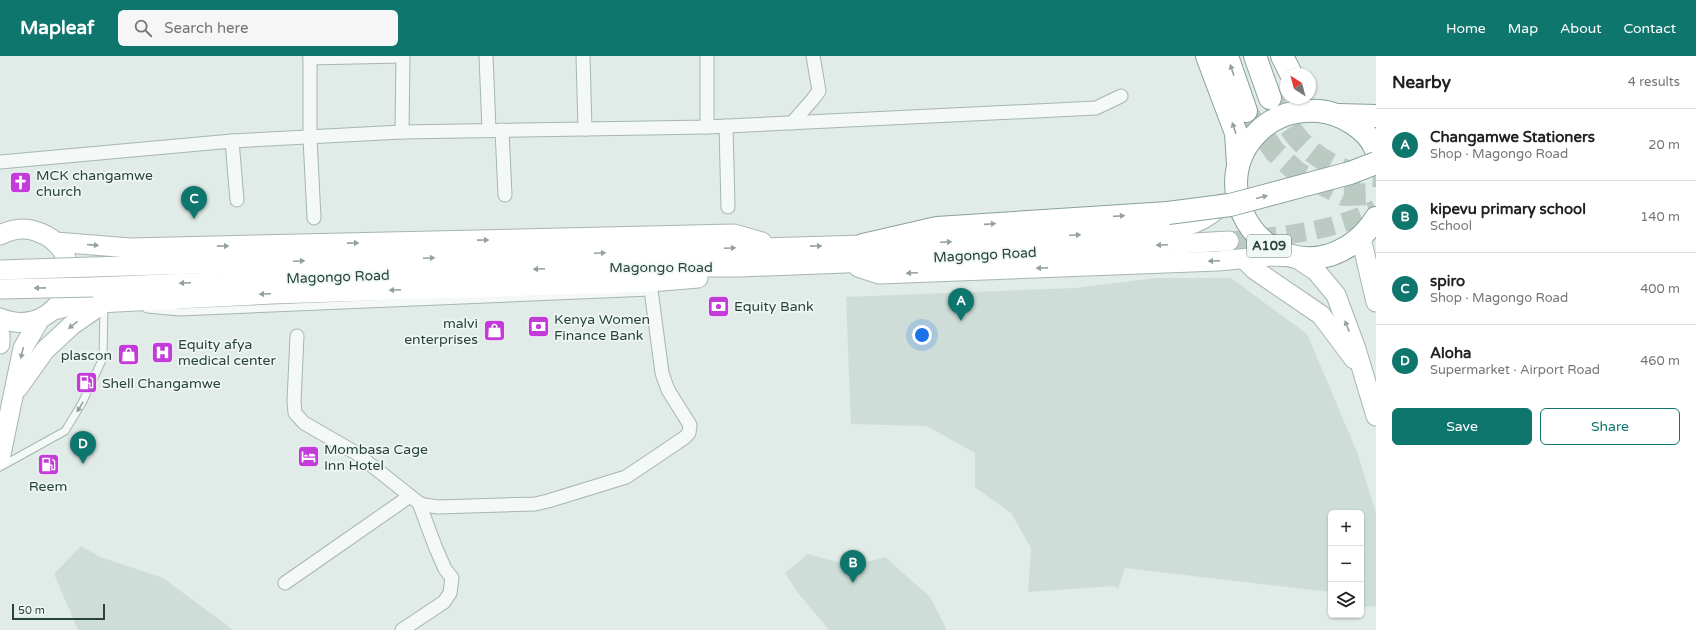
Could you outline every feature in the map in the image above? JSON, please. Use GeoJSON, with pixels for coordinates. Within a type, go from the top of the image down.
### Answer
{"type":"FeatureCollection","features":[{"type":"Feature","properties":{"kind":"highway"},"geometry":{"type":"LineString","coordinates":[[1207,56],[1236,133],[1236,175]]}},
{"type":"Feature","properties":{"kind":"highway"},"geometry":{"type":"LineString","coordinates":[[1227,56],[1246,111]]}},
{"type":"Feature","properties":{"kind":"highway"},"geometry":{"type":"LineString","coordinates":[[1255,56],[1270,98]]}},
{"type":"Feature","properties":{"kind":"highway"},"geometry":{"type":"LineString","coordinates":[[1282,56],[1288,68]]}},
{"type":"Feature","properties":{"kind":"highway"},"geometry":{"type":"LineString","coordinates":[[1236,175],[1243,153],[1253,137],[1270,122],[1296,111],[1324,107],[1376,116]]}},
{"type":"Feature","properties":{"kind":"highway"},"geometry":{"type":"LineString","coordinates":[[1324,107],[1358,127],[1376,150]]}},
{"type":"Feature","properties":{"kind":"highway"},"geometry":{"type":"LineString","coordinates":[[863,246],[937,228],[1168,212],[1230,205],[1350,173],[1376,163]]}},
{"type":"Feature","properties":{"kind":"highway","name":"A109"},"geometry":{"type":"LineString","coordinates":[[1236,175],[1241,213],[1254,233],[1272,248],[1295,257],[1319,258],[1343,251],[1369,236],[1376,218]]}},
{"type":"Feature","properties":{"kind":"main road","name":"Magongo Road"},"geometry":{"type":"LineString","coordinates":[[0,270],[777,247],[863,246],[1164,231],[1192,226],[1217,210],[1230,195],[1236,175]]}},
{"type":"Feature","properties":{"kind":"main road"},"geometry":{"type":"LineString","coordinates":[[0,235],[19,229],[32,230],[44,234],[55,242],[63,252],[68,263],[69,276],[67,288],[62,300],[47,315],[23,348],[0,459]]}},
{"type":"Feature","properties":{"kind":"main road"},"geometry":{"type":"LineString","coordinates":[[55,242],[130,248],[734,234],[777,247]]}},
{"type":"Feature","properties":{"kind":"main road"},"geometry":{"type":"LineString","coordinates":[[1369,236],[1376,302]]}},
{"type":"Feature","properties":{"kind":"main road","name":"Magongo Road"},"geometry":{"type":"LineString","coordinates":[[0,289],[93,287],[578,268],[740,267],[846,263],[1229,241]]}},
{"type":"Feature","properties":{"kind":"main road"},"geometry":{"type":"LineString","coordinates":[[846,263],[879,274],[1244,259],[1271,256],[1295,257],[1316,271],[1336,295],[1376,416]]}},
{"type":"Feature","properties":{"kind":"main road"},"geometry":{"type":"LineString","coordinates":[[1244,259],[1255,270],[1321,315],[1362,370]]}},
{"type":"Feature","properties":{"kind":"main road"},"geometry":{"type":"LineString","coordinates":[[0,318],[19,323],[78,304],[281,293],[650,287],[703,277],[740,267]]}},
{"type":"Feature","properties":{"kind":"main road"},"geometry":{"type":"LineString","coordinates":[[13,394],[44,350],[72,325],[104,303]]}},
{"type":"Feature","properties":{"kind":"main road"},"geometry":{"type":"LineString","coordinates":[[0,334],[0,344]]}},
{"type":"Feature","properties":{"kind":"street"},"geometry":{"type":"LineString","coordinates":[[314,218],[310,138],[310,57],[401,56],[402,132]]}},
{"type":"Feature","properties":{"kind":"street"},"geometry":{"type":"LineString","coordinates":[[486,56],[489,130]]}},
{"type":"Feature","properties":{"kind":"street"},"geometry":{"type":"LineString","coordinates":[[583,56],[585,129]]}},
{"type":"Feature","properties":{"kind":"street"},"geometry":{"type":"LineString","coordinates":[[707,56],[707,127]]}},
{"type":"Feature","properties":{"kind":"street"},"geometry":{"type":"LineString","coordinates":[[792,123],[814,99],[819,91],[813,56]]}},
{"type":"Feature","properties":{"kind":"street"},"geometry":{"type":"LineString","coordinates":[[0,162],[232,141],[402,132],[707,127],[1096,108],[1121,96]]}},
{"type":"Feature","properties":{"kind":"street"},"geometry":{"type":"LineString","coordinates":[[726,126],[728,207]]}},
{"type":"Feature","properties":{"kind":"street"},"geometry":{"type":"LineString","coordinates":[[502,130],[505,195]]}},
{"type":"Feature","properties":{"kind":"street"},"geometry":{"type":"LineString","coordinates":[[232,141],[237,200]]}},
{"type":"Feature","properties":{"kind":"street"},"geometry":{"type":"LineString","coordinates":[[297,336],[294,401],[295,413],[299,420],[356,453],[414,499],[424,505],[438,507],[535,504],[548,502],[626,477],[684,438],[689,433],[690,425],[668,390],[662,373],[650,287]]}},
{"type":"Feature","properties":{"kind":"street"},"geometry":{"type":"LineString","coordinates":[[285,583],[414,499]]}},
{"type":"Feature","properties":{"kind":"street"},"geometry":{"type":"LineString","coordinates":[[402,630],[444,602],[450,593],[452,578],[445,569],[414,499]]}},
{"type":"Feature","properties":{"kind":"lane"},"geometry":{"type":"LineString","coordinates":[[0,467],[65,431],[82,403],[103,358],[104,303]]}},
{"type":"Feature","properties":{"kind":"shaded area"},"geometry":{"type":"Polygon","coordinates":[[[1156,278],[1231,278],[1307,334],[1357,452],[1376,513],[1376,606],[1364,607],[1364,510],[1328,510],[1328,592],[1125,568],[1118,589],[1114,586],[1028,592],[1031,548],[1011,513],[975,487],[975,453],[927,426],[851,424],[846,297],[1076,288],[1156,278]]]}},
{"type":"Feature","properties":{"kind":"shaded area"},"geometry":{"type":"Polygon","coordinates":[[[81,546],[100,557],[163,578],[233,630],[78,630],[54,574],[81,546]]]}},
{"type":"Feature","properties":{"kind":"shaded area"},"geometry":{"type":"Polygon","coordinates":[[[808,554],[852,566],[885,557],[930,597],[947,630],[829,630],[798,593],[785,573],[808,554]]]}},
{"type":"Feature","properties":{"kind":"tunnel"},"geometry":{"type":"LineString","coordinates":[[1272,100],[1293,132],[1312,152],[1343,170],[1376,176]]}},
{"type":"Feature","properties":{"kind":"tunnel"},"geometry":{"type":"LineString","coordinates":[[1246,111],[1275,152],[1298,173],[1344,195],[1376,194]]}},
{"type":"Feature","properties":{"kind":"tunnel"},"geometry":{"type":"LineString","coordinates":[[1229,241],[1286,235],[1323,228],[1359,217],[1376,209]]}},
{"type":"Feature","properties":{"kind":"place","name":"MCK changamwe church"},"geometry":{"type":"Point","coordinates":[21,183]}},
{"type":"Feature","properties":{"kind":"place","name":"spiro"},"geometry":{"type":"Point","coordinates":[194,219]}},
{"type":"Feature","properties":{"kind":"place","name":"Equity Bank"},"geometry":{"type":"Point","coordinates":[719,306]}},
{"type":"Feature","properties":{"kind":"place","name":"Changamwe Stationers"},"geometry":{"type":"Point","coordinates":[961,321]}},
{"type":"Feature","properties":{"kind":"place","name":"Kenya Women Finance Bank"},"geometry":{"type":"Point","coordinates":[538,327]}},
{"type":"Feature","properties":{"kind":"place","name":"malvi enterprises"},"geometry":{"type":"Point","coordinates":[494,331]}},
{"type":"Feature","properties":{"kind":"place","name":"Equity afya medical center"},"geometry":{"type":"Point","coordinates":[163,352]}},
{"type":"Feature","properties":{"kind":"place","name":"plascon"},"geometry":{"type":"Point","coordinates":[128,355]}},
{"type":"Feature","properties":{"kind":"place","name":"Shell Changamwe"},"geometry":{"type":"Point","coordinates":[86,383]}},
{"type":"Feature","properties":{"kind":"place","name":"Mombasa Cage Inn Hotel"},"geometry":{"type":"Point","coordinates":[309,457]}},
{"type":"Feature","properties":{"kind":"place","name":"Reem"},"geometry":{"type":"Point","coordinates":[48,464]}},
{"type":"Feature","properties":{"kind":"place","name":"Aloha"},"geometry":{"type":"Point","coordinates":[83,464]}},
{"type":"Feature","properties":{"kind":"place","name":"kipevu primary school"},"geometry":{"type":"Point","coordinates":[853,583]}}]}
